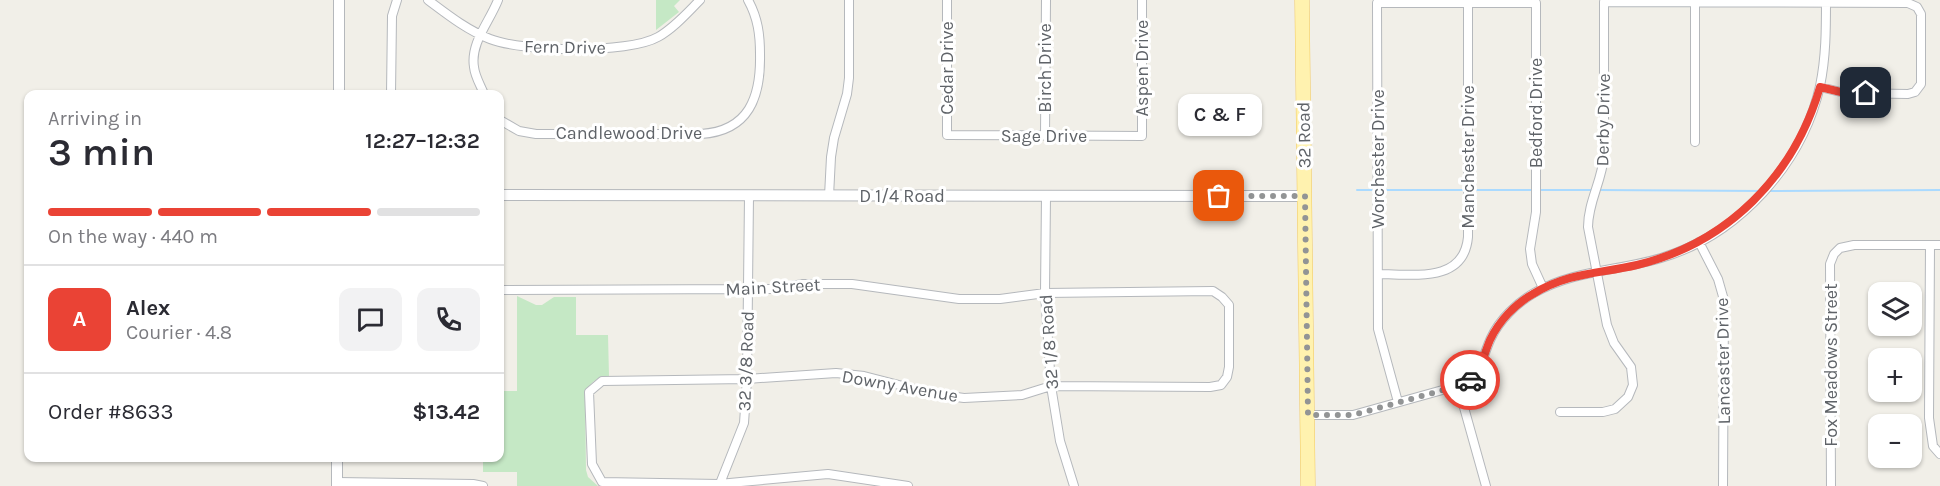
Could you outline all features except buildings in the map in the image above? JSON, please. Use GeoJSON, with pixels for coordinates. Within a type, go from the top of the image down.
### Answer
{"type":"FeatureCollection","features":[{"type":"Feature","properties":{"kind":"main road","name":"32 Road"},"geometry":{"type":"LineString","coordinates":[[1302,0],[1308,486]]}},
{"type":"Feature","properties":{"kind":"street"},"geometry":{"type":"LineString","coordinates":[[339,0],[339,90]]}},
{"type":"Feature","properties":{"kind":"street"},"geometry":{"type":"LineString","coordinates":[[391,90],[392,16],[397,0]]}},
{"type":"Feature","properties":{"kind":"street","name":"Fern Drive"},"geometry":{"type":"LineString","coordinates":[[428,0],[461,25],[480,34],[514,46],[536,48],[627,47],[658,37],[700,0]]}},
{"type":"Feature","properties":{"kind":"street"},"geometry":{"type":"LineString","coordinates":[[482,90],[473,63],[480,34],[498,0]]}},
{"type":"Feature","properties":{"kind":"street","name":"Candlewood Drive"},"geometry":{"type":"LineString","coordinates":[[504,122],[519,131],[536,134],[701,134],[727,128],[747,112],[759,86],[759,31],[748,0]]}},
{"type":"Feature","properties":{"kind":"street"},"geometry":{"type":"LineString","coordinates":[[829,196],[831,157],[849,78],[849,0]]}},
{"type":"Feature","properties":{"kind":"street","name":"Cedar Drive"},"geometry":{"type":"LineString","coordinates":[[947,0],[947,135]]}},
{"type":"Feature","properties":{"kind":"street","name":"Birch Drive"},"geometry":{"type":"LineString","coordinates":[[1045,136],[1046,0]]}},
{"type":"Feature","properties":{"kind":"street","name":"Aspen Drive"},"geometry":{"type":"LineString","coordinates":[[1142,0],[1142,136]]}},
{"type":"Feature","properties":{"kind":"street","name":"Worchester Drive"},"geometry":{"type":"LineString","coordinates":[[1398,402],[1378,329],[1377,3],[1457,1],[1468,3]]}},
{"type":"Feature","properties":{"kind":"street"},"geometry":{"type":"LineString","coordinates":[[1308,415],[1353,415],[1458,386],[1477,372],[1492,337],[1504,318],[1519,303],[1543,288],[1596,271],[1662,258],[1699,242],[1738,216],[1777,176],[1804,131],[1820,87],[1826,45],[1826,1]]}},
{"type":"Feature","properties":{"kind":"street"},"geometry":{"type":"LineString","coordinates":[[1695,142],[1695,3],[1826,1],[1908,3],[1917,7],[1921,14],[1921,84],[1915,92],[1845,93],[1820,87]]}},
{"type":"Feature","properties":{"kind":"street","name":"Derby Drive"},"geometry":{"type":"LineString","coordinates":[[1560,412],[1603,412],[1614,409],[1628,397],[1633,385],[1631,367],[1608,331],[1588,218],[1602,171],[1604,156],[1604,2],[1695,3]]}},
{"type":"Feature","properties":{"kind":"street","name":"Manchester Drive"},"geometry":{"type":"LineString","coordinates":[[1378,274],[1440,273],[1456,264],[1466,249],[1468,237],[1468,3]]}},
{"type":"Feature","properties":{"kind":"street","name":"Bedford Drive"},"geometry":{"type":"LineString","coordinates":[[1468,3],[1536,3],[1536,212],[1530,249],[1532,264],[1543,288]]}},
{"type":"Feature","properties":{"kind":"street","name":"Sage Drive"},"geometry":{"type":"LineString","coordinates":[[947,135],[1142,136]]}},
{"type":"Feature","properties":{"kind":"street","name":"D 1/4 Road"},"geometry":{"type":"LineString","coordinates":[[504,195],[1305,196]]}},
{"type":"Feature","properties":{"kind":"street","name":"32 3/8 Road"},"geometry":{"type":"LineString","coordinates":[[719,485],[744,423],[749,289],[749,195]]}},
{"type":"Feature","properties":{"kind":"street","name":"32 1/8 Road"},"geometry":{"type":"LineString","coordinates":[[1046,196],[1046,293],[1051,386],[1060,441],[1074,486]]}},
{"type":"Feature","properties":{"kind":"street","name":"Lancaster Drive"},"geometry":{"type":"LineString","coordinates":[[1699,242],[1718,279],[1724,300],[1723,486]]}},
{"type":"Feature","properties":{"kind":"street","name":"Fox Meadows Street"},"geometry":{"type":"LineString","coordinates":[[1831,486],[1830,264],[1840,248],[1854,245],[1930,245]]}},
{"type":"Feature","properties":{"kind":"street"},"geometry":{"type":"LineString","coordinates":[[1940,245],[1930,245],[1929,418],[1933,446],[1940,454]]}},
{"type":"Feature","properties":{"kind":"street","name":"Main Street"},"geometry":{"type":"LineString","coordinates":[[504,290],[775,289],[802,284],[852,284],[959,299],[1000,299],[1046,293],[1213,291]]}},
{"type":"Feature","properties":{"kind":"street","name":"Downy Avenue"},"geometry":{"type":"LineString","coordinates":[[719,485],[603,482],[592,464],[589,392],[602,381],[747,379],[836,373],[864,376],[934,394],[964,398],[1022,395],[1051,386],[1210,387],[1221,385],[1227,377],[1229,367],[1228,306],[1222,297],[1213,291]]}},
{"type":"Feature","properties":{"kind":"street"},"geometry":{"type":"LineString","coordinates":[[1458,386],[1486,486]]}},
{"type":"Feature","properties":{"kind":"street"},"geometry":{"type":"LineString","coordinates":[[337,462],[337,484],[473,484],[483,486]]}},
{"type":"Feature","properties":{"kind":"street"},"geometry":{"type":"LineString","coordinates":[[719,485],[828,474],[908,486]]}},
{"type":"Feature","properties":{"kind":"green space"},"geometry":{"type":"Polygon","coordinates":[[[656,0],[680,0],[674,6],[679,12],[656,30],[656,0]]]}},
{"type":"Feature","properties":{"kind":"green space"},"geometry":{"type":"Polygon","coordinates":[[[517,296],[536,305],[542,305],[554,297],[576,297],[576,335],[608,335],[609,376],[594,381],[585,395],[586,470],[588,477],[598,486],[517,486],[517,472],[483,472],[483,462],[504,462],[504,391],[517,391],[517,296]]]}},
{"type":"Feature","properties":{"kind":"waterway"},"geometry":{"type":"LineString","coordinates":[[1357,190],[1375,190]]}},
{"type":"Feature","properties":{"kind":"waterway"},"geometry":{"type":"LineString","coordinates":[[1380,190],[1465,190]]}},
{"type":"Feature","properties":{"kind":"waterway"},"geometry":{"type":"LineString","coordinates":[[1470,190],[1534,190]]}},
{"type":"Feature","properties":{"kind":"waterway"},"geometry":{"type":"LineString","coordinates":[[1539,190],[1594,190]]}},
{"type":"Feature","properties":{"kind":"waterway"},"geometry":{"type":"LineString","coordinates":[[1599,190],[1762,191]]}},
{"type":"Feature","properties":{"kind":"waterway"},"geometry":{"type":"LineString","coordinates":[[1767,191],[1940,190]]}},
{"type":"Feature","properties":{"kind":"way so far"},"geometry":{"type":"LineString","coordinates":[[1219,196],[1305,196],[1308,415],[1353,415],[1458,386],[1470,380]]}},
{"type":"Feature","properties":{"kind":"place","name":"C & F"},"geometry":{"type":"Point","coordinates":[1219,196]}},
{"type":"Feature","properties":{"kind":"route"},"geometry":{"type":"LineString","coordinates":[[1470,380],[1480,367],[1492,337],[1504,318],[1527,298],[1543,288],[1581,274],[1662,258],[1687,248],[1714,233],[1738,216],[1777,176],[1804,131],[1820,87],[1845,93],[1866,93]]}}]}
